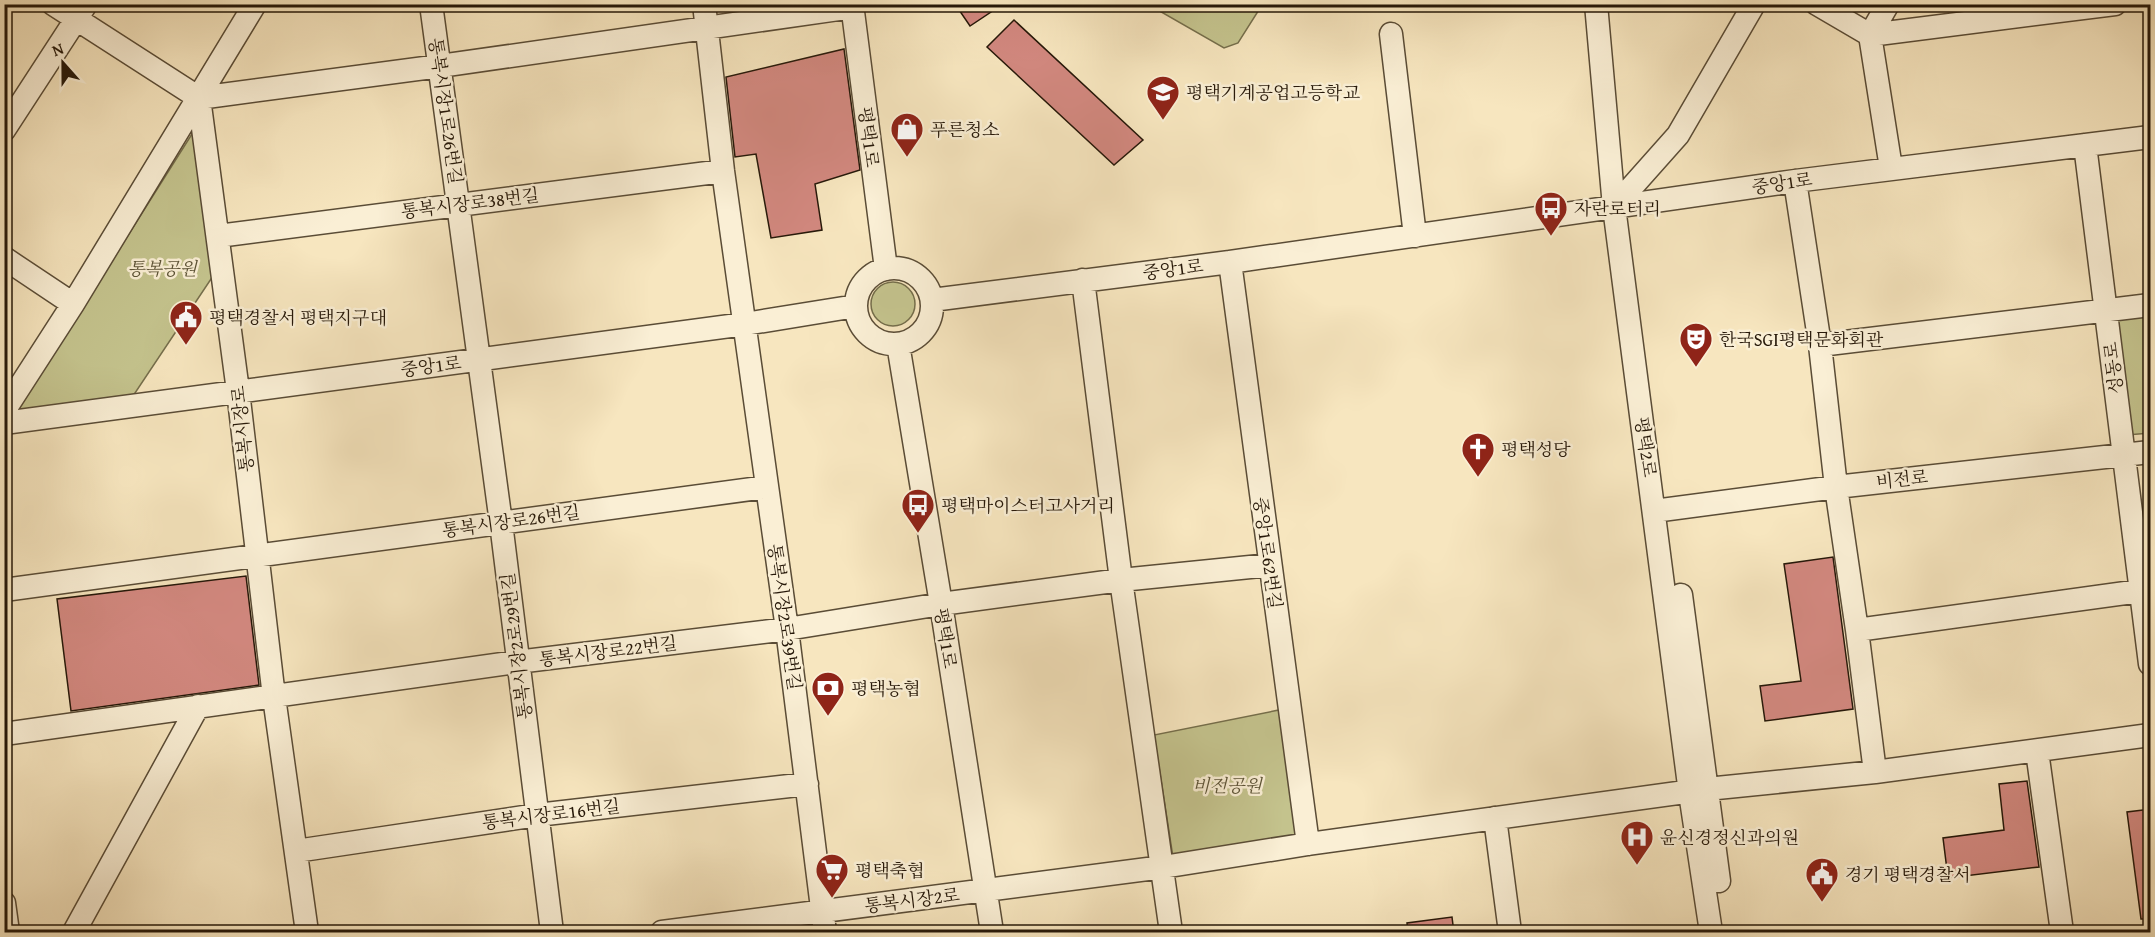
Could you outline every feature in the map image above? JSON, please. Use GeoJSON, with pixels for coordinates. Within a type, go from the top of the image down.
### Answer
{"type":"FeatureCollection","features":[{"type":"Feature","properties":{"kind":"street"},"geometry":{"type":"LineString","coordinates":[[53,4],[81,12],[199,98],[440,66],[853,6]]}},
{"type":"Feature","properties":{"kind":"street"},"geometry":{"type":"LineString","coordinates":[[4,411],[73,304],[255,4]]}},
{"type":"Feature","properties":{"kind":"street","name":"통복시장1로26번길"},"geometry":{"type":"LineString","coordinates":[[431,4],[480,360]]}},
{"type":"Feature","properties":{"kind":"street","name":"통복시장2로39번길"},"geometry":{"type":"LineString","coordinates":[[704,4],[723,171],[787,629],[823,922]]}},
{"type":"Feature","properties":{"kind":"street","name":"평택2로"},"geometry":{"type":"LineString","coordinates":[[1596,4],[1614,207],[1662,510],[1698,791],[1711,933]]}},
{"type":"Feature","properties":{"kind":"street"},"geometry":{"type":"LineString","coordinates":[[1614,207],[1678,135],[1754,4]]}},
{"type":"Feature","properties":{"kind":"street"},"geometry":{"type":"LineString","coordinates":[[1817,4],[1870,35],[2115,4]]}},
{"type":"Feature","properties":{"kind":"street"},"geometry":{"type":"LineString","coordinates":[[1888,4],[1870,35],[1891,168]]}},
{"type":"Feature","properties":{"kind":"street","name":"평택1로"},"geometry":{"type":"LineString","coordinates":[[853,6],[886,269]]}},
{"type":"Feature","properties":{"kind":"street"},"geometry":{"type":"LineString","coordinates":[[4,130],[81,12]]}},
{"type":"Feature","properties":{"kind":"street"},"geometry":{"type":"LineString","coordinates":[[1391,34],[1414,236]]}},
{"type":"Feature","properties":{"kind":"street","name":"통복시장로"},"geometry":{"type":"LineString","coordinates":[[199,98],[238,391],[274,697],[307,933]]}},
{"type":"Feature","properties":{"kind":"street","name":"중앙1로"},"geometry":{"type":"LineString","coordinates":[[932,300],[1230,262],[1891,168],[2151,137]]}},
{"type":"Feature","properties":{"kind":"street","name":"성동로"},"geometry":{"type":"LineString","coordinates":[[2085,145],[2151,664]]}},
{"type":"Feature","properties":{"kind":"street","name":"통복시장로38번길"},"geometry":{"type":"LineString","coordinates":[[218,236],[723,171]]}},
{"type":"Feature","properties":{"kind":"street"},"geometry":{"type":"LineString","coordinates":[[1795,181],[1820,345],[1836,487],[1875,772]]}},
{"type":"Feature","properties":{"kind":"street"},"geometry":{"type":"LineString","coordinates":[[4,258],[73,304]]}},
{"type":"Feature","properties":{"kind":"street","name":"중앙1로62번길"},"geometry":{"type":"LineString","coordinates":[[1230,262],[1308,844]]}},
{"type":"Feature","properties":{"kind":"street"},"geometry":{"type":"LineString","coordinates":[[886,269],[907,270],[916,274],[924,281],[932,300],[932,311],[924,329],[908,341],[898,344],[878,340],[869,334],[858,317],[856,306],[858,296],[868,279],[886,269]]}},
{"type":"Feature","properties":{"kind":"street"},"geometry":{"type":"LineString","coordinates":[[1083,280],[1121,580],[1171,933]]}},
{"type":"Feature","properties":{"kind":"street"},"geometry":{"type":"LineString","coordinates":[[1820,345],[2151,305]]}},
{"type":"Feature","properties":{"kind":"street","name":"중앙1로"},"geometry":{"type":"LineString","coordinates":[[4,423],[745,324],[856,306]]}},
{"type":"Feature","properties":{"kind":"street","name":"평택1로"},"geometry":{"type":"LineString","coordinates":[[898,344],[992,933]]}},
{"type":"Feature","properties":{"kind":"street","name":"통복시장2로29번길"},"geometry":{"type":"LineString","coordinates":[[480,360],[552,933]]}},
{"type":"Feature","properties":{"kind":"street","name":"비전로"},"geometry":{"type":"LineString","coordinates":[[1662,510],[1836,487],[2151,452]]}},
{"type":"Feature","properties":{"kind":"street","name":"통복시장로26번길"},"geometry":{"type":"LineString","coordinates":[[4,590],[766,487]]}},
{"type":"Feature","properties":{"kind":"street","name":"통복시장로22번길"},"geometry":{"type":"LineString","coordinates":[[4,734],[517,662],[787,629],[941,604],[1121,580],[1270,565]]}},
{"type":"Feature","properties":{"kind":"street"},"geometry":{"type":"LineString","coordinates":[[1857,630],[2140,591]]}},
{"type":"Feature","properties":{"kind":"street"},"geometry":{"type":"LineString","coordinates":[[74,933],[198,706]]}},
{"type":"Feature","properties":{"kind":"street","name":"통복시장2로"},"geometry":{"type":"LineString","coordinates":[[662,933],[823,922],[985,891],[1163,867],[1308,844],[1698,791],[1875,772],[2151,735]]}},
{"type":"Feature","properties":{"kind":"street"},"geometry":{"type":"LineString","coordinates":[[2037,751],[2062,933]]}},
{"type":"Feature","properties":{"kind":"street","name":"통복시장로16번길"},"geometry":{"type":"LineString","coordinates":[[296,851],[537,815],[807,784]]}},
{"type":"Feature","properties":{"kind":"street"},"geometry":{"type":"LineString","coordinates":[[1698,791],[1725,933]]}},
{"type":"Feature","properties":{"kind":"street"},"geometry":{"type":"LineString","coordinates":[[1495,818],[1510,933]]}},
{"type":"Feature","properties":{"kind":"street"},"geometry":{"type":"LineString","coordinates":[[4,903],[8,933]]}},
{"type":"Feature","properties":{"kind":"green space"},"geometry":{"type":"Polygon","coordinates":[[[1262,4],[1238,43],[1224,48],[1149,5],[1262,4]]]}},
{"type":"Feature","properties":{"kind":"green space","name":"통복공원"},"geometry":{"type":"Polygon","coordinates":[[[197,126],[213,276],[131,399],[12,419],[197,126]]]}},
{"type":"Feature","properties":{"kind":"green space"},"geometry":{"type":"Polygon","coordinates":[[[893,282],[909,288],[915,304],[909,320],[893,326],[877,320],[871,304],[877,288],[893,282]]]}},
{"type":"Feature","properties":{"kind":"green space"},"geometry":{"type":"Polygon","coordinates":[[[2150,313],[2150,433],[2127,435],[2112,319],[2150,313]]]}},
{"type":"Feature","properties":{"kind":"green space","name":"비전공원"},"geometry":{"type":"Polygon","coordinates":[[[1279,710],[1302,837],[1173,857],[1154,735],[1279,710]]]}},
{"type":"Feature","properties":{"kind":"building"},"geometry":{"type":"Polygon","coordinates":[[[955,4],[1003,4],[970,26],[955,4]]]}},
{"type":"Feature","properties":{"kind":"building"},"geometry":{"type":"Polygon","coordinates":[[[1014,20],[1143,140],[1114,165],[987,47],[1014,20]]]}},
{"type":"Feature","properties":{"kind":"building"},"geometry":{"type":"Polygon","coordinates":[[[844,49],[860,170],[815,184],[822,230],[771,238],[756,154],[735,157],[726,77],[844,49]]]}},
{"type":"Feature","properties":{"kind":"building"},"geometry":{"type":"Polygon","coordinates":[[[1833,557],[1853,709],[1765,721],[1760,686],[1801,681],[1784,564],[1833,557]]]}},
{"type":"Feature","properties":{"kind":"building"},"geometry":{"type":"Polygon","coordinates":[[[246,576],[259,685],[71,711],[57,599],[246,576]]]}},
{"type":"Feature","properties":{"kind":"building"},"geometry":{"type":"Polygon","coordinates":[[[2027,781],[2039,867],[1948,878],[1943,838],[2004,830],[1999,784],[2027,781]]]}},
{"type":"Feature","properties":{"kind":"building"},"geometry":{"type":"Polygon","coordinates":[[[2151,809],[2151,919],[2141,919],[2127,812],[2151,809]]]}},
{"type":"Feature","properties":{"kind":"building"},"geometry":{"type":"Polygon","coordinates":[[[1452,917],[1454,933],[1408,933],[1407,923],[1452,917]]]}},
{"type":"Feature","properties":{"kind":"place","name":"평택기계공업고등학교"},"geometry":{"type":"Point","coordinates":[1163,121]}},
{"type":"Feature","properties":{"kind":"place","name":"푸른청소"},"geometry":{"type":"Point","coordinates":[907,158]}},
{"type":"Feature","properties":{"kind":"place","name":"자란로터리"},"geometry":{"type":"Point","coordinates":[1551,237]}},
{"type":"Feature","properties":{"kind":"place","name":"평택경찰서 평택지구대"},"geometry":{"type":"Point","coordinates":[186,346]}},
{"type":"Feature","properties":{"kind":"place","name":"한국SGI평택문화회관"},"geometry":{"type":"Point","coordinates":[1696,368]}},
{"type":"Feature","properties":{"kind":"place","name":"평택성당"},"geometry":{"type":"Point","coordinates":[1478,478]}},
{"type":"Feature","properties":{"kind":"place","name":"평택마이스터고사거리"},"geometry":{"type":"Point","coordinates":[918,534]}},
{"type":"Feature","properties":{"kind":"place","name":"평택농협"},"geometry":{"type":"Point","coordinates":[828,717]}},
{"type":"Feature","properties":{"kind":"place","name":"윤신경정신과의원"},"geometry":{"type":"Point","coordinates":[1637,866]}},
{"type":"Feature","properties":{"kind":"place","name":"평택축협"},"geometry":{"type":"Point","coordinates":[832,899]}},
{"type":"Feature","properties":{"kind":"place","name":"경기 평택경찰서"},"geometry":{"type":"Point","coordinates":[1822,903]}}]}
